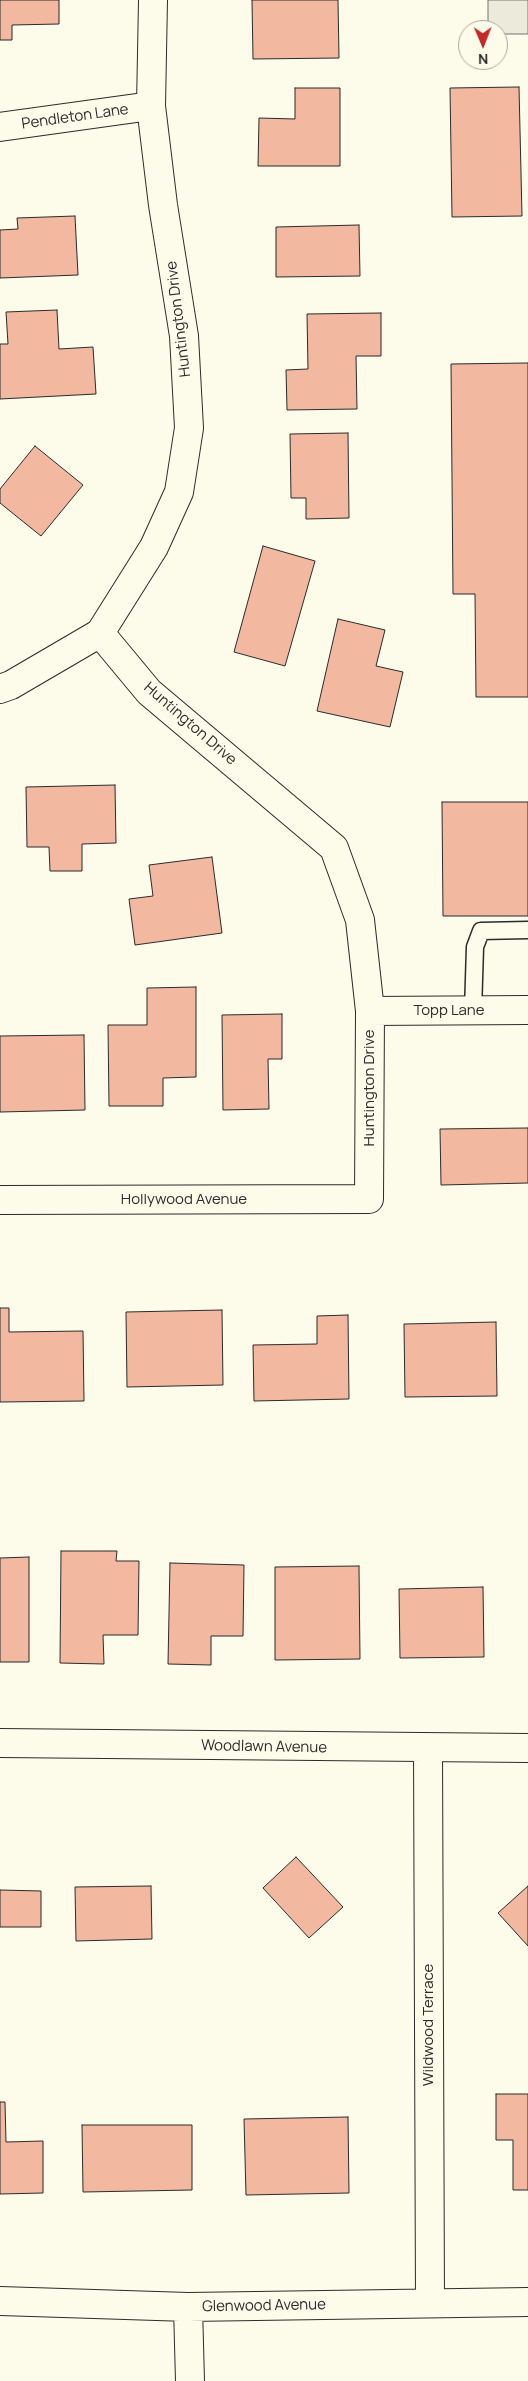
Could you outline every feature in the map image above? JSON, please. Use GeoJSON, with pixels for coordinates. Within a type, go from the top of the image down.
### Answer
{"type":"FeatureCollection","features":[{"type":"Feature","properties":{"kind":"street","name":"Huntington Drive"},"geometry":{"type":"LineString","coordinates":[[152,0],[151,106],[163,205],[184,336],[189,428],[179,492],[154,547],[100,633],[149,692],[334,848],[360,920],[370,1011],[369,1199]]}},
{"type":"Feature","properties":{"kind":"street","name":"Pendleton Lane"},"geometry":{"type":"LineString","coordinates":[[0,127],[151,106]]}},
{"type":"Feature","properties":{"kind":"street"},"geometry":{"type":"LineString","coordinates":[[0,690],[12,685],[100,633]]}},
{"type":"Feature","properties":{"kind":"street","name":"Topp Lane"},"geometry":{"type":"LineString","coordinates":[[370,1011],[528,1010]]}},
{"type":"Feature","properties":{"kind":"street","name":"Hollywood Avenue"},"geometry":{"type":"LineString","coordinates":[[0,1200],[369,1199]]}},
{"type":"Feature","properties":{"kind":"street","name":"Woodlawn Avenue"},"geometry":{"type":"LineString","coordinates":[[0,1743],[528,1748]]}},
{"type":"Feature","properties":{"kind":"street","name":"Wildwood Terrace"},"geometry":{"type":"LineString","coordinates":[[428,1748],[430,2303]]}},
{"type":"Feature","properties":{"kind":"street","name":"Glenwood Avenue"},"geometry":{"type":"LineString","coordinates":[[0,2301],[188,2307],[528,2302]]}},
{"type":"Feature","properties":{"kind":"street"},"geometry":{"type":"LineString","coordinates":[[188,2307],[190,2381]]}},
{"type":"Feature","properties":{"kind":"lane"},"geometry":{"type":"LineString","coordinates":[[473,1010],[475,947],[481,931],[528,930]]}},
{"type":"Feature","properties":{"kind":"shaded area"},"geometry":{"type":"Polygon","coordinates":[[[488,0],[528,0],[528,34],[508,34],[508,20],[488,20],[488,0]]]}},
{"type":"Feature","properties":{"kind":"building"},"geometry":{"type":"Polygon","coordinates":[[[0,0],[59,0],[59,24],[12,25],[12,40],[0,40],[0,0]]]}},
{"type":"Feature","properties":{"kind":"building"},"geometry":{"type":"Polygon","coordinates":[[[252,0],[338,0],[339,58],[253,59],[252,0]]]}},
{"type":"Feature","properties":{"kind":"building"},"geometry":{"type":"Polygon","coordinates":[[[519,87],[522,216],[452,217],[450,88],[519,87]]]}},
{"type":"Feature","properties":{"kind":"building"},"geometry":{"type":"Polygon","coordinates":[[[295,88],[340,88],[340,166],[258,166],[259,118],[295,119],[295,88]]]}},
{"type":"Feature","properties":{"kind":"building"},"geometry":{"type":"Polygon","coordinates":[[[75,216],[78,275],[0,278],[0,230],[18,229],[17,218],[75,216]]]}},
{"type":"Feature","properties":{"kind":"building"},"geometry":{"type":"Polygon","coordinates":[[[359,225],[360,276],[276,277],[276,227],[359,225]]]}},
{"type":"Feature","properties":{"kind":"building"},"geometry":{"type":"Polygon","coordinates":[[[57,310],[59,349],[93,347],[96,394],[0,399],[0,344],[8,344],[6,312],[57,310]]]}},
{"type":"Feature","properties":{"kind":"building"},"geometry":{"type":"Polygon","coordinates":[[[381,313],[381,356],[356,356],[357,409],[287,410],[286,370],[308,369],[307,314],[381,313]]]}},
{"type":"Feature","properties":{"kind":"building"},"geometry":{"type":"Polygon","coordinates":[[[528,363],[528,697],[476,697],[475,594],[453,594],[451,364],[528,363]]]}},
{"type":"Feature","properties":{"kind":"building"},"geometry":{"type":"Polygon","coordinates":[[[348,433],[349,518],[306,519],[306,498],[291,498],[290,434],[348,433]]]}},
{"type":"Feature","properties":{"kind":"building"},"geometry":{"type":"Polygon","coordinates":[[[35,446],[83,485],[41,536],[0,503],[0,489],[35,446]]]}},
{"type":"Feature","properties":{"kind":"building"},"geometry":{"type":"Polygon","coordinates":[[[263,546],[315,561],[285,666],[234,652],[263,546]]]}},
{"type":"Feature","properties":{"kind":"building"},"geometry":{"type":"Polygon","coordinates":[[[338,619],[385,630],[376,666],[403,672],[390,727],[317,711],[338,619]]]}},
{"type":"Feature","properties":{"kind":"building"},"geometry":{"type":"Polygon","coordinates":[[[115,785],[116,843],[82,844],[82,871],[50,871],[49,847],[27,847],[26,787],[115,785]]]}},
{"type":"Feature","properties":{"kind":"building"},"geometry":{"type":"Polygon","coordinates":[[[442,802],[528,802],[528,916],[443,916],[442,802]]]}},
{"type":"Feature","properties":{"kind":"building"},"geometry":{"type":"Polygon","coordinates":[[[212,857],[222,933],[135,945],[129,899],[153,896],[149,865],[212,857]]]}},
{"type":"Feature","properties":{"kind":"building"},"geometry":{"type":"Polygon","coordinates":[[[196,987],[196,1077],[163,1078],[163,1106],[109,1106],[108,1025],[147,1025],[147,988],[196,987]]]}},
{"type":"Feature","properties":{"kind":"building"},"geometry":{"type":"Polygon","coordinates":[[[282,1014],[282,1059],[268,1059],[269,1109],[223,1110],[222,1015],[282,1014]]]}},
{"type":"Feature","properties":{"kind":"building"},"geometry":{"type":"Polygon","coordinates":[[[84,1035],[85,1110],[0,1112],[0,1036],[84,1035]]]}},
{"type":"Feature","properties":{"kind":"building"},"geometry":{"type":"Polygon","coordinates":[[[528,1128],[528,1183],[441,1185],[440,1129],[528,1128]]]}},
{"type":"Feature","properties":{"kind":"building"},"geometry":{"type":"Polygon","coordinates":[[[0,1308],[9,1308],[9,1332],[83,1331],[84,1401],[0,1402],[0,1308]]]}},
{"type":"Feature","properties":{"kind":"building"},"geometry":{"type":"Polygon","coordinates":[[[222,1310],[223,1385],[127,1387],[126,1312],[222,1310]]]}},
{"type":"Feature","properties":{"kind":"building"},"geometry":{"type":"Polygon","coordinates":[[[348,1315],[349,1399],[254,1401],[253,1345],[317,1344],[317,1316],[348,1315]]]}},
{"type":"Feature","properties":{"kind":"building"},"geometry":{"type":"Polygon","coordinates":[[[496,1322],[497,1396],[405,1397],[404,1324],[496,1322]]]}},
{"type":"Feature","properties":{"kind":"building"},"geometry":{"type":"Polygon","coordinates":[[[61,1551],[117,1551],[116,1561],[139,1561],[138,1635],[103,1635],[104,1664],[60,1663],[61,1551]]]}},
{"type":"Feature","properties":{"kind":"building"},"geometry":{"type":"Polygon","coordinates":[[[29,1557],[29,1662],[0,1662],[0,1558],[29,1557]]]}},
{"type":"Feature","properties":{"kind":"building"},"geometry":{"type":"Polygon","coordinates":[[[170,1563],[244,1565],[243,1636],[211,1636],[211,1665],[168,1664],[170,1563]]]}},
{"type":"Feature","properties":{"kind":"building"},"geometry":{"type":"Polygon","coordinates":[[[359,1566],[360,1659],[275,1660],[275,1567],[359,1566]]]}},
{"type":"Feature","properties":{"kind":"building"},"geometry":{"type":"Polygon","coordinates":[[[483,1587],[484,1657],[400,1658],[399,1589],[483,1587]]]}},
{"type":"Feature","properties":{"kind":"building"},"geometry":{"type":"Polygon","coordinates":[[[296,1857],[343,1907],[309,1938],[263,1888],[296,1857]]]}},
{"type":"Feature","properties":{"kind":"building"},"geometry":{"type":"Polygon","coordinates":[[[151,1886],[152,1939],[76,1941],[75,1887],[151,1886]]]}},
{"type":"Feature","properties":{"kind":"building"},"geometry":{"type":"Polygon","coordinates":[[[528,1886],[528,1946],[498,1913],[528,1886]]]}},
{"type":"Feature","properties":{"kind":"building"},"geometry":{"type":"Polygon","coordinates":[[[0,1890],[41,1891],[41,1927],[0,1927],[0,1890]]]}},
{"type":"Feature","properties":{"kind":"building"},"geometry":{"type":"Polygon","coordinates":[[[496,2094],[528,2094],[528,2190],[513,2190],[513,2140],[496,2140],[496,2094]]]}},
{"type":"Feature","properties":{"kind":"building"},"geometry":{"type":"Polygon","coordinates":[[[0,2102],[5,2102],[6,2142],[43,2141],[43,2193],[0,2194],[0,2102]]]}},
{"type":"Feature","properties":{"kind":"building"},"geometry":{"type":"Polygon","coordinates":[[[348,2117],[349,2193],[246,2195],[244,2119],[348,2117]]]}},
{"type":"Feature","properties":{"kind":"building"},"geometry":{"type":"Polygon","coordinates":[[[82,2125],[192,2125],[192,2190],[83,2192],[82,2125]]]}}]}
